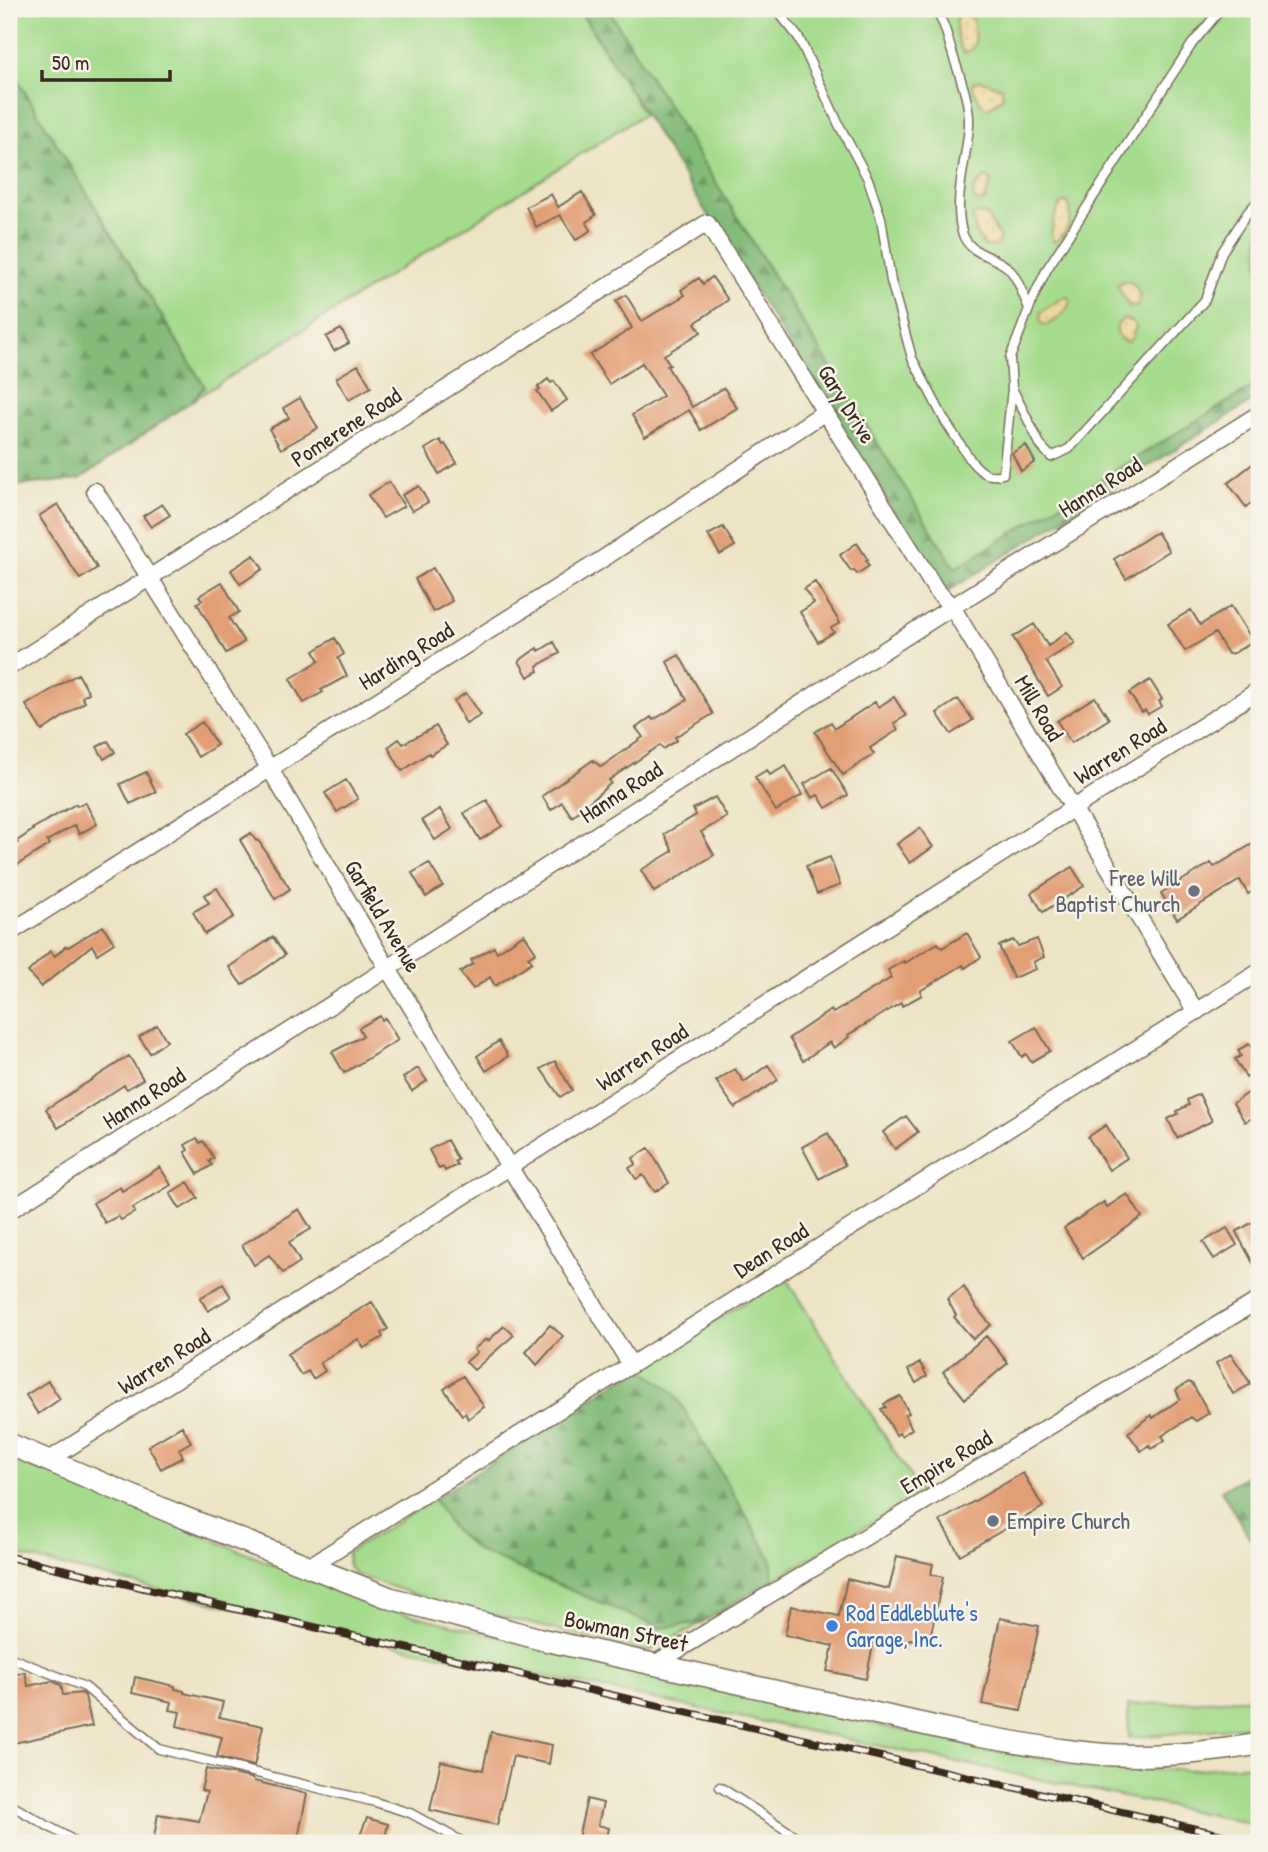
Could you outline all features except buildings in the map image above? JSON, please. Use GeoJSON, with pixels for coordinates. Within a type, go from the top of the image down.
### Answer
{"type":"FeatureCollection","features":[{"type":"Feature","properties":{"kind":"street","name":"Gary Drive"},"geometry":{"type":"LineString","coordinates":[[707,223],[936,590],[952,607]]}},
{"type":"Feature","properties":{"kind":"street","name":"Pomerene Road"},"geometry":{"type":"LineString","coordinates":[[9,667],[707,223]]}},
{"type":"Feature","properties":{"kind":"street","name":"Harding Road"},"geometry":{"type":"LineString","coordinates":[[9,933],[601,561],[825,412]]}},
{"type":"Feature","properties":{"kind":"street","name":"Hanna Road"},"geometry":{"type":"LineString","coordinates":[[9,1211],[952,607],[1259,414]]}},
{"type":"Feature","properties":{"kind":"street","name":"Garfield Avenue"},"geometry":{"type":"LineString","coordinates":[[95,491],[270,769],[388,969],[631,1364]]}},
{"type":"Feature","properties":{"kind":"street","name":"Mill Road"},"geometry":{"type":"LineString","coordinates":[[952,607],[1196,1012]]}},
{"type":"Feature","properties":{"kind":"street","name":"Warren Road"},"geometry":{"type":"LineString","coordinates":[[49,1460],[1259,690]]}},
{"type":"Feature","properties":{"kind":"street","name":"Dean Road"},"geometry":{"type":"LineString","coordinates":[[308,1567],[1259,972]]}},
{"type":"Feature","properties":{"kind":"street","name":"Empire Road"},"geometry":{"type":"LineString","coordinates":[[656,1663],[1259,1300]]}},
{"type":"Feature","properties":{"kind":"street","name":"Bowman Street"},"geometry":{"type":"LineString","coordinates":[[9,1444],[390,1598],[540,1639],[977,1736],[1035,1745],[1114,1755],[1182,1754],[1259,1744]]}},
{"type":"Feature","properties":{"kind":"lane"},"geometry":{"type":"LineString","coordinates":[[776,9],[799,38],[875,197],[891,281],[912,358],[923,383],[972,462],[982,473],[993,477],[1003,474],[1012,388],[1010,358],[1047,269],[1192,44],[1221,9]]}},
{"type":"Feature","properties":{"kind":"lane"},"geometry":{"type":"LineString","coordinates":[[933,9],[945,28],[964,93],[969,123],[959,215],[962,232],[975,251],[1004,265],[1014,275],[1029,309]]}},
{"type":"Feature","properties":{"kind":"lane"},"geometry":{"type":"LineString","coordinates":[[1012,388],[1041,446],[1051,457],[1069,449],[1205,300],[1222,252],[1259,200]]}},
{"type":"Feature","properties":{"kind":"lane"},"geometry":{"type":"LineString","coordinates":[[9,1657],[85,1687],[159,1749],[410,1813],[465,1843]]}},
{"type":"Feature","properties":{"kind":"lane"},"geometry":{"type":"LineString","coordinates":[[720,1787],[806,1843]]}},
{"type":"Feature","properties":{"kind":"lane"},"geometry":{"type":"LineString","coordinates":[[9,1804],[71,1839]]}},
{"type":"Feature","properties":{"kind":"green space"},"geometry":{"type":"Polygon","coordinates":[[[9,9],[579,9],[644,114],[190,402],[205,387],[9,66],[9,9]]]}},
{"type":"Feature","properties":{"kind":"green space"},"geometry":{"type":"Polygon","coordinates":[[[579,9],[608,9],[955,568],[1259,383],[1259,397],[948,591],[939,584],[579,9]]]}},
{"type":"Feature","properties":{"kind":"green space"},"geometry":{"type":"Polygon","coordinates":[[[608,9],[1259,9],[1259,383],[955,569],[608,9]]]}},
{"type":"Feature","properties":{"kind":"green space"},"geometry":{"type":"Polygon","coordinates":[[[9,66],[205,387],[190,402],[80,479],[14,486],[9,490],[9,66]]]}},
{"type":"Feature","properties":{"kind":"green space"},"geometry":{"type":"Polygon","coordinates":[[[785,1277],[921,1494],[773,1580],[771,1558],[640,1367],[785,1277]]]}},
{"type":"Feature","properties":{"kind":"green space"},"geometry":{"type":"Polygon","coordinates":[[[640,1367],[674,1393],[771,1558],[773,1580],[703,1622],[660,1628],[478,1551],[451,1527],[434,1499],[640,1367]]]}},
{"type":"Feature","properties":{"kind":"green space"},"geometry":{"type":"Polygon","coordinates":[[[9,1455],[308,1579],[392,1610],[654,1675],[896,1729],[1095,1769],[1188,1770],[1259,1764],[1259,1825],[341,1634],[9,1553],[9,1455]]]}},
{"type":"Feature","properties":{"kind":"green space"},"geometry":{"type":"Polygon","coordinates":[[[1259,1469],[1259,1553],[1221,1490],[1259,1469]]]}},
{"type":"Feature","properties":{"kind":"green space"},"geometry":{"type":"Polygon","coordinates":[[[434,1499],[451,1527],[478,1551],[660,1627],[703,1622],[648,1652],[432,1600],[356,1575],[349,1566],[347,1553],[434,1499]]]}},
{"type":"Feature","properties":{"kind":"green space"},"geometry":{"type":"Polygon","coordinates":[[[1259,1698],[1259,1725],[1129,1738],[1128,1705],[1259,1698]]]}},
{"type":"Feature","properties":{"kind":"sand"},"geometry":{"type":"Polygon","coordinates":[[[965,13],[973,20],[975,43],[971,50],[964,53],[958,41],[956,24],[957,16],[965,13]]]}},
{"type":"Feature","properties":{"kind":"sand"},"geometry":{"type":"Polygon","coordinates":[[[980,80],[1002,88],[1003,97],[988,108],[982,106],[972,86],[980,80]]]}},
{"type":"Feature","properties":{"kind":"sand"},"geometry":{"type":"Polygon","coordinates":[[[985,177],[991,180],[985,201],[979,202],[973,198],[973,190],[985,177]]]}},
{"type":"Feature","properties":{"kind":"sand"},"geometry":{"type":"Polygon","coordinates":[[[1067,202],[1071,213],[1069,224],[1063,235],[1054,242],[1051,234],[1054,218],[1060,204],[1067,202]]]}},
{"type":"Feature","properties":{"kind":"sand"},"geometry":{"type":"Polygon","coordinates":[[[978,213],[986,215],[1000,238],[996,246],[985,246],[977,235],[972,217],[978,213]]]}},
{"type":"Feature","properties":{"kind":"sand"},"geometry":{"type":"Polygon","coordinates":[[[1123,281],[1133,284],[1141,297],[1136,307],[1129,306],[1117,285],[1123,281]]]}},
{"type":"Feature","properties":{"kind":"sand"},"geometry":{"type":"Polygon","coordinates":[[[1068,297],[1069,304],[1060,316],[1044,325],[1040,321],[1041,312],[1068,297]]]}},
{"type":"Feature","properties":{"kind":"sand"},"geometry":{"type":"Polygon","coordinates":[[[1123,319],[1133,322],[1136,327],[1132,338],[1127,342],[1120,338],[1117,330],[1117,325],[1123,319]]]}},
{"type":"Feature","properties":{"kind":"railway"},"geometry":{"type":"LineString","coordinates":[[9,1557],[1257,1843]]}},
{"type":"Feature","properties":{"kind":"place","name":"Free Will Baptist Church"},"geometry":{"type":"Point","coordinates":[1194,891]}},
{"type":"Feature","properties":{"kind":"place","name":"Empire Church"},"geometry":{"type":"Point","coordinates":[993,1521]}},
{"type":"Feature","properties":{"kind":"place","name":"Rod Eddleblute's Garage, Inc."},"geometry":{"type":"Point","coordinates":[832,1626]}}]}
